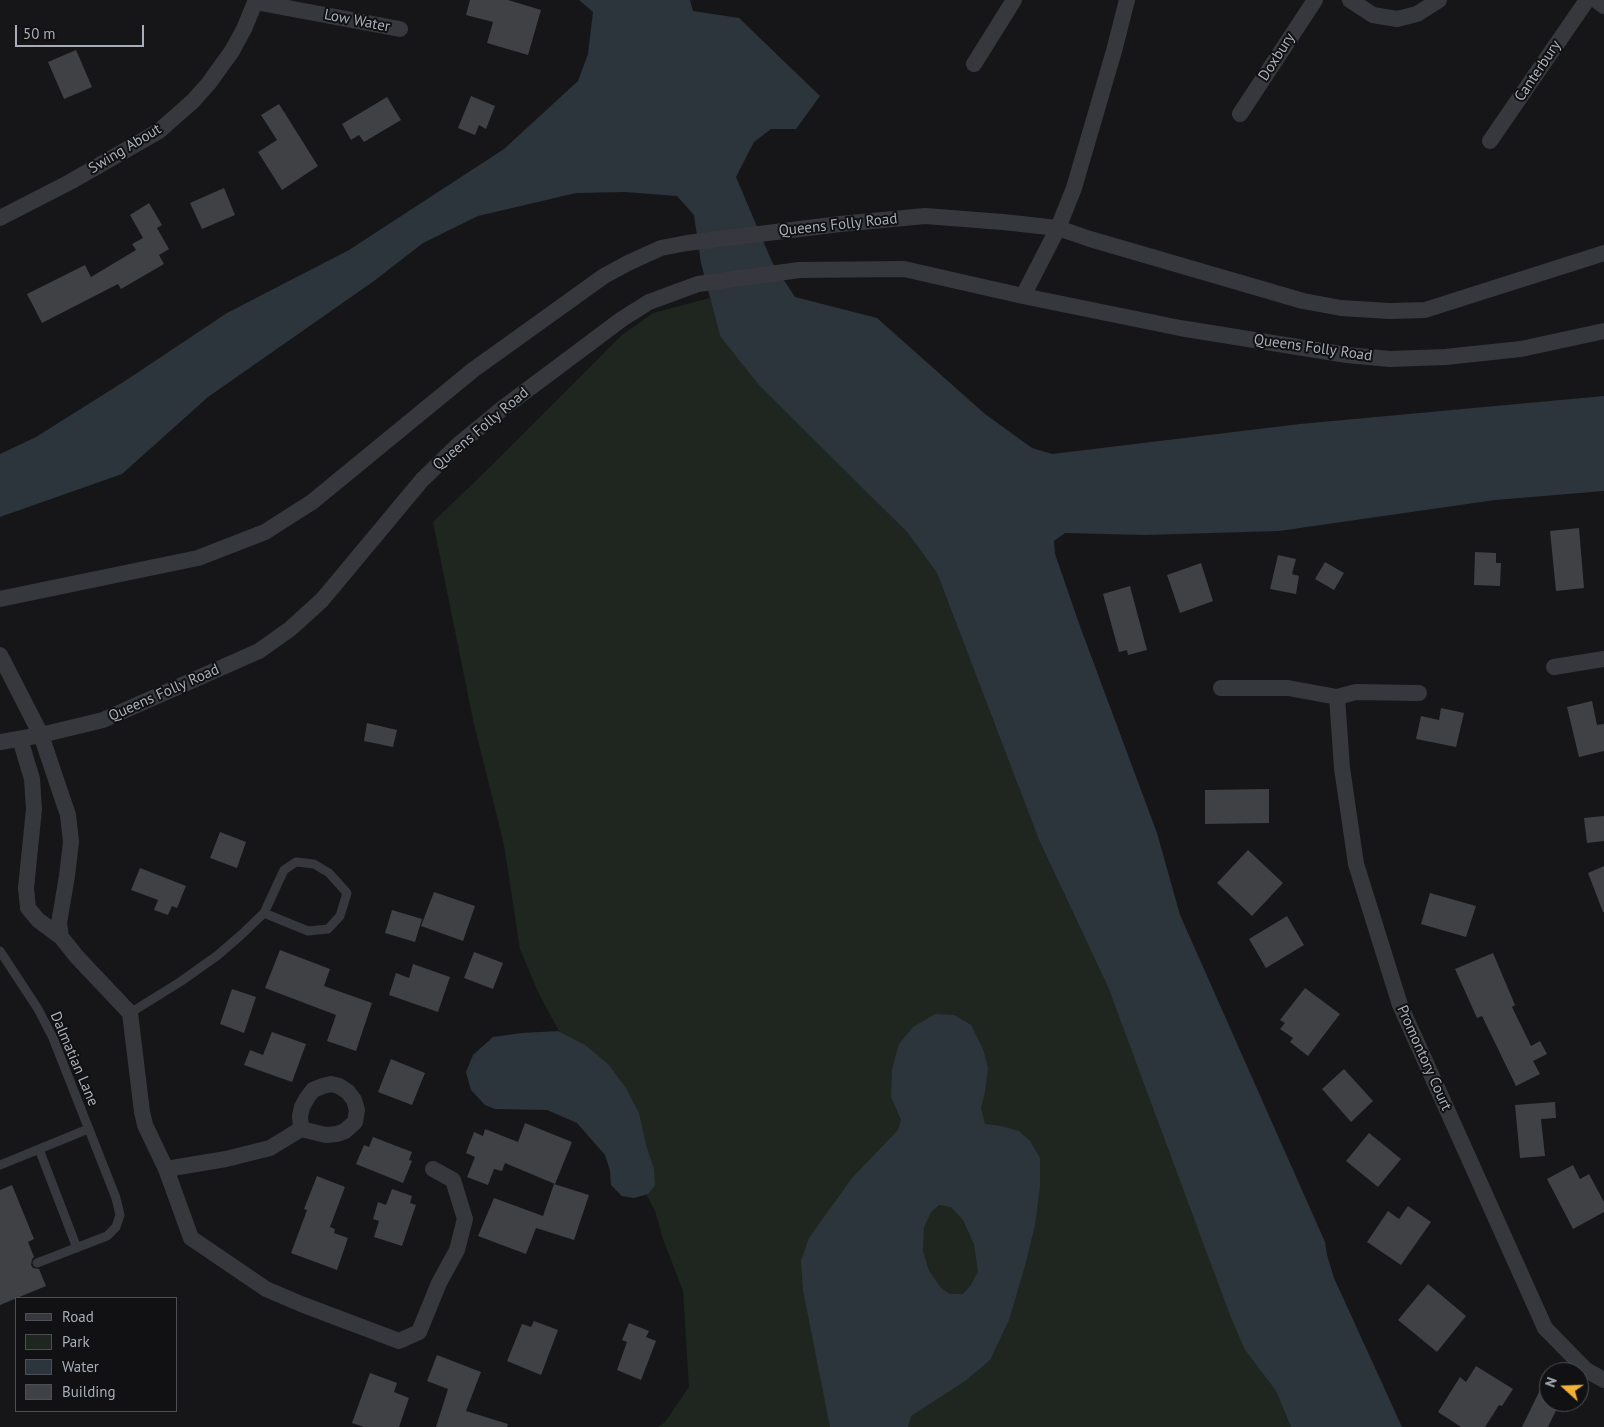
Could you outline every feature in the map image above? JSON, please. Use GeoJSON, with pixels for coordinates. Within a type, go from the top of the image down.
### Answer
{"type":"FeatureCollection","features":[{"type":"Feature","properties":{"kind":"street"},"geometry":{"type":"LineString","coordinates":[[974,64],[1014,0]]}},
{"type":"Feature","properties":{"kind":"street"},"geometry":{"type":"LineString","coordinates":[[1023,296],[1058,228],[1074,188],[1127,0]]}},
{"type":"Feature","properties":{"kind":"street","name":"Doxbury"},"geometry":{"type":"LineString","coordinates":[[1240,114],[1315,0]]}},
{"type":"Feature","properties":{"kind":"street"},"geometry":{"type":"LineString","coordinates":[[1350,0],[1373,15],[1397,19],[1417,14],[1439,0]]}},
{"type":"Feature","properties":{"kind":"street","name":"Canterbury"},"geometry":{"type":"LineString","coordinates":[[1490,141],[1587,0]]}},
{"type":"Feature","properties":{"kind":"street"},"geometry":{"type":"LineString","coordinates":[[1596,0],[1604,6]]}},
{"type":"Feature","properties":{"kind":"street","name":"Low Water"},"geometry":{"type":"LineString","coordinates":[[256,1],[400,29]]}},
{"type":"Feature","properties":{"kind":"street","name":"Swing About"},"geometry":{"type":"LineString","coordinates":[[0,218],[70,182],[159,131],[193,101],[209,83],[232,51],[256,1]]}},
{"type":"Feature","properties":{"kind":"street","name":"Queens Folly Road"},"geometry":{"type":"LineString","coordinates":[[0,599],[198,558],[265,532],[312,502],[473,370],[604,276],[661,248],[840,224],[925,216],[1058,228],[1303,301],[1341,308],[1390,311],[1425,310],[1604,253]]}},
{"type":"Feature","properties":{"kind":"street","name":"Queens Folly Road"},"geometry":{"type":"LineString","coordinates":[[0,742],[41,735],[103,720],[259,651],[290,629],[322,600],[422,480],[458,445],[503,408],[629,315],[649,302],[698,284],[799,270],[904,269],[1023,296],[1180,328],[1347,355],[1390,359],[1445,357],[1521,349],[1604,331]]}},
{"type":"Feature","properties":{"kind":"street"},"geometry":{"type":"LineString","coordinates":[[0,656],[41,735],[68,815],[71,842],[59,923],[61,937]]}},
{"type":"Feature","properties":{"kind":"street"},"geometry":{"type":"LineString","coordinates":[[1554,667],[1604,659]]}},
{"type":"Feature","properties":{"kind":"street"},"geometry":{"type":"LineString","coordinates":[[1221,688],[1288,688],[1337,697],[1356,692],[1419,693]]}},
{"type":"Feature","properties":{"kind":"street","name":"Promontory Court"},"geometry":{"type":"LineString","coordinates":[[1337,697],[1342,768],[1356,864],[1400,1005],[1545,1328],[1586,1370],[1604,1380]]}},
{"type":"Feature","properties":{"kind":"street"},"geometry":{"type":"LineString","coordinates":[[20,739],[32,779],[34,809],[26,888],[28,908],[38,920],[61,937],[77,957],[130,1013],[145,1125],[166,1169],[191,1238],[266,1289],[400,1341],[419,1332],[439,1283],[457,1250],[465,1219],[453,1180],[433,1169]]}},
{"type":"Feature","properties":{"kind":"street"},"geometry":{"type":"LineString","coordinates":[[166,1169],[270,1148],[301,1129]]}},
{"type":"Feature","properties":{"kind":"lane"},"geometry":{"type":"LineString","coordinates":[[130,1013],[180,982],[218,955],[241,935],[264,913],[284,870],[296,862],[314,864],[329,873],[348,893],[340,916],[328,929],[308,931],[264,913]]}},
{"type":"Feature","properties":{"kind":"lane","name":"Dalmatian Lane"},"geometry":{"type":"LineString","coordinates":[[0,951],[38,1009],[52,1038],[116,1198],[120,1215],[116,1227],[107,1236],[77,1248]]}},
{"type":"Feature","properties":{"kind":"lane"},"geometry":{"type":"LineString","coordinates":[[0,1166],[88,1129]]}},
{"type":"Feature","properties":{"kind":"lane"},"geometry":{"type":"LineString","coordinates":[[37,1263],[77,1248],[39,1149]]}},
{"type":"Feature","properties":{"kind":"green space"},"geometry":{"type":"Polygon","coordinates":[[[710,298],[720,336],[907,532],[937,573],[1039,840],[1108,987],[1245,1350],[1276,1391],[1291,1427],[658,1427],[665,1422],[689,1387],[683,1291],[663,1239],[655,1211],[538,992],[520,949],[504,845],[473,720],[433,522],[622,335],[653,313],[710,298]]]}},
{"type":"Feature","properties":{"kind":"water"},"geometry":{"type":"Polygon","coordinates":[[[579,0],[690,0],[693,11],[739,18],[820,96],[796,129],[771,129],[754,142],[736,177],[772,262],[795,297],[877,318],[985,414],[1032,448],[1052,454],[1300,424],[1604,396],[1604,491],[1495,500],[1279,531],[1144,535],[1065,533],[1054,541],[1055,554],[1081,629],[1157,833],[1180,915],[1325,1242],[1334,1278],[1402,1427],[1291,1427],[1276,1391],[1245,1350],[1230,1315],[1108,987],[1039,840],[937,573],[907,532],[759,385],[720,336],[701,263],[694,215],[677,196],[625,192],[576,193],[478,216],[423,243],[374,281],[208,397],[122,474],[0,517],[0,454],[36,437],[227,313],[349,250],[504,149],[578,81],[588,54],[593,12],[579,0]]]}},
{"type":"Feature","properties":{"kind":"water"},"geometry":{"type":"Polygon","coordinates":[[[935,1014],[954,1015],[971,1025],[983,1049],[988,1068],[981,1108],[985,1124],[1019,1131],[1030,1141],[1040,1158],[1040,1187],[1035,1225],[1009,1320],[990,1360],[965,1381],[911,1416],[908,1427],[830,1427],[803,1290],[801,1261],[809,1238],[852,1178],[898,1130],[901,1120],[891,1097],[892,1069],[899,1044],[913,1027],[935,1014]],[[939,1205],[931,1212],[924,1227],[923,1251],[929,1271],[941,1288],[950,1294],[963,1294],[971,1285],[978,1271],[974,1244],[963,1220],[951,1207],[939,1205]]]}},
{"type":"Feature","properties":{"kind":"water"},"geometry":{"type":"Polygon","coordinates":[[[558,1031],[585,1045],[608,1064],[626,1088],[639,1113],[646,1145],[654,1169],[655,1185],[648,1194],[634,1198],[622,1196],[611,1185],[610,1170],[605,1155],[577,1123],[547,1110],[495,1109],[485,1105],[471,1090],[466,1072],[473,1055],[493,1037],[558,1031]]]}},
{"type":"Feature","properties":{"kind":"building"},"geometry":{"type":"Polygon","coordinates":[[[470,0],[508,0],[541,10],[528,55],[487,43],[493,22],[466,15],[470,0]]]}},
{"type":"Feature","properties":{"kind":"building"},"geometry":{"type":"Polygon","coordinates":[[[76,50],[92,87],[64,99],[48,62],[76,50]]]}},
{"type":"Feature","properties":{"kind":"building"},"geometry":{"type":"Polygon","coordinates":[[[471,96],[495,106],[486,129],[479,125],[475,135],[458,128],[471,96]]]}},
{"type":"Feature","properties":{"kind":"building"},"geometry":{"type":"Polygon","coordinates":[[[387,97],[401,120],[364,142],[359,135],[351,140],[342,124],[387,97]]]}},
{"type":"Feature","properties":{"kind":"building"},"geometry":{"type":"Polygon","coordinates":[[[279,104],[318,166],[282,190],[258,152],[277,140],[261,115],[279,104]]]}},
{"type":"Feature","properties":{"kind":"building"},"geometry":{"type":"Polygon","coordinates":[[[224,188],[235,215],[202,229],[190,203],[224,188]]]}},
{"type":"Feature","properties":{"kind":"building"},"geometry":{"type":"Polygon","coordinates":[[[149,203],[162,225],[157,228],[169,249],[159,255],[164,264],[121,289],[118,284],[42,323],[27,294],[85,265],[91,277],[136,250],[132,244],[143,238],[130,215],[149,203]]]}},
{"type":"Feature","properties":{"kind":"building"},"geometry":{"type":"Polygon","coordinates":[[[1579,528],[1584,588],[1556,591],[1550,531],[1579,528]]]}},
{"type":"Feature","properties":{"kind":"building"},"geometry":{"type":"Polygon","coordinates":[[[1475,552],[1496,553],[1496,563],[1501,563],[1500,586],[1474,585],[1475,552]]]}},
{"type":"Feature","properties":{"kind":"building"},"geometry":{"type":"Polygon","coordinates":[[[1278,555],[1296,559],[1292,574],[1299,576],[1296,594],[1270,589],[1278,555]]]}},
{"type":"Feature","properties":{"kind":"building"},"geometry":{"type":"Polygon","coordinates":[[[1325,562],[1344,573],[1334,590],[1315,579],[1325,562]]]}},
{"type":"Feature","properties":{"kind":"building"},"geometry":{"type":"Polygon","coordinates":[[[1201,563],[1213,601],[1180,613],[1167,575],[1201,563]]]}},
{"type":"Feature","properties":{"kind":"building"},"geometry":{"type":"Polygon","coordinates":[[[1130,586],[1147,650],[1128,655],[1127,650],[1119,652],[1103,594],[1130,586]]]}},
{"type":"Feature","properties":{"kind":"building"},"geometry":{"type":"Polygon","coordinates":[[[1592,701],[1597,725],[1604,724],[1604,751],[1579,757],[1567,707],[1592,701]]]}},
{"type":"Feature","properties":{"kind":"building"},"geometry":{"type":"Polygon","coordinates":[[[1441,708],[1464,713],[1456,747],[1416,739],[1421,716],[1439,720],[1441,708]]]}},
{"type":"Feature","properties":{"kind":"building"},"geometry":{"type":"Polygon","coordinates":[[[367,723],[397,730],[393,747],[364,741],[367,723]]]}},
{"type":"Feature","properties":{"kind":"building"},"geometry":{"type":"Polygon","coordinates":[[[1269,789],[1269,823],[1205,824],[1205,790],[1269,789]]]}},
{"type":"Feature","properties":{"kind":"building"},"geometry":{"type":"Polygon","coordinates":[[[1604,816],[1604,841],[1587,843],[1584,818],[1604,816]]]}},
{"type":"Feature","properties":{"kind":"building"},"geometry":{"type":"Polygon","coordinates":[[[220,832],[246,842],[237,868],[210,858],[220,832]]]}},
{"type":"Feature","properties":{"kind":"building"},"geometry":{"type":"Polygon","coordinates":[[[1248,850],[1283,883],[1252,916],[1217,883],[1248,850]]]}},
{"type":"Feature","properties":{"kind":"building"},"geometry":{"type":"Polygon","coordinates":[[[1604,866],[1604,912],[1603,912],[1588,873],[1604,866]]]}},
{"type":"Feature","properties":{"kind":"building"},"geometry":{"type":"Polygon","coordinates":[[[140,868],[186,886],[177,908],[172,906],[168,915],[154,910],[158,900],[131,890],[140,868]]]}},
{"type":"Feature","properties":{"kind":"building"},"geometry":{"type":"Polygon","coordinates":[[[434,892],[475,906],[463,941],[421,926],[434,892]]]}},
{"type":"Feature","properties":{"kind":"building"},"geometry":{"type":"Polygon","coordinates":[[[1430,893],[1476,906],[1466,937],[1421,924],[1430,893]]]}},
{"type":"Feature","properties":{"kind":"building"},"geometry":{"type":"Polygon","coordinates":[[[392,910],[422,919],[415,942],[385,933],[392,910]]]}},
{"type":"Feature","properties":{"kind":"building"},"geometry":{"type":"Polygon","coordinates":[[[1287,916],[1304,945],[1266,968],[1249,939],[1287,916]]]}},
{"type":"Feature","properties":{"kind":"building"},"geometry":{"type":"Polygon","coordinates":[[[280,950],[330,969],[324,986],[372,1003],[356,1051],[327,1041],[336,1015],[265,988],[280,950]]]}},
{"type":"Feature","properties":{"kind":"building"},"geometry":{"type":"Polygon","coordinates":[[[474,952],[503,963],[493,989],[464,978],[474,952]]]}},
{"type":"Feature","properties":{"kind":"building"},"geometry":{"type":"Polygon","coordinates":[[[1493,953],[1515,1005],[1512,1007],[1531,1046],[1540,1041],[1547,1054],[1533,1061],[1540,1074],[1516,1086],[1482,1016],[1477,1018],[1455,969],[1493,953]]]}},
{"type":"Feature","properties":{"kind":"building"},"geometry":{"type":"Polygon","coordinates":[[[413,964],[450,977],[438,1012],[389,995],[396,973],[409,978],[413,964]]]}},
{"type":"Feature","properties":{"kind":"building"},"geometry":{"type":"Polygon","coordinates":[[[1305,988],[1340,1014],[1308,1056],[1290,1042],[1293,1038],[1280,1029],[1285,1023],[1280,1020],[1305,988]]]}},
{"type":"Feature","properties":{"kind":"building"},"geometry":{"type":"Polygon","coordinates":[[[232,989],[256,997],[244,1033],[220,1024],[232,989]]]}},
{"type":"Feature","properties":{"kind":"building"},"geometry":{"type":"Polygon","coordinates":[[[272,1032],[306,1044],[292,1082],[244,1065],[250,1050],[263,1055],[272,1032]]]}},
{"type":"Feature","properties":{"kind":"building"},"geometry":{"type":"Polygon","coordinates":[[[391,1059],[425,1073],[412,1105],[378,1092],[391,1059]]]}},
{"type":"Feature","properties":{"kind":"building"},"geometry":{"type":"Polygon","coordinates":[[[1344,1069],[1373,1101],[1351,1122],[1322,1089],[1344,1069]]]}},
{"type":"Feature","properties":{"kind":"building"},"geometry":{"type":"Polygon","coordinates":[[[1555,1102],[1556,1118],[1541,1119],[1545,1156],[1520,1158],[1515,1105],[1555,1102]]]}},
{"type":"Feature","properties":{"kind":"building"},"geometry":{"type":"Polygon","coordinates":[[[525,1123],[572,1142],[555,1184],[505,1163],[502,1171],[494,1169],[488,1185],[467,1177],[475,1157],[466,1153],[474,1132],[483,1136],[485,1129],[518,1142],[525,1123]]]}},
{"type":"Feature","properties":{"kind":"building"},"geometry":{"type":"Polygon","coordinates":[[[1369,1133],[1401,1159],[1378,1187],[1346,1161],[1369,1133]]]}},
{"type":"Feature","properties":{"kind":"building"},"geometry":{"type":"Polygon","coordinates":[[[373,1137],[412,1152],[409,1160],[412,1161],[403,1183],[356,1164],[364,1145],[369,1147],[373,1137]]]}},
{"type":"Feature","properties":{"kind":"building"},"geometry":{"type":"Polygon","coordinates":[[[1573,1165],[1580,1179],[1589,1174],[1604,1202],[1604,1212],[1573,1229],[1547,1179],[1573,1165]]]}},
{"type":"Feature","properties":{"kind":"building"},"geometry":{"type":"Polygon","coordinates":[[[317,1176],[345,1187],[330,1227],[335,1229],[334,1233],[348,1238],[337,1270],[291,1253],[307,1210],[304,1209],[317,1176]]]}},
{"type":"Feature","properties":{"kind":"building"},"geometry":{"type":"Polygon","coordinates":[[[554,1184],[589,1195],[574,1240],[536,1228],[526,1254],[478,1236],[494,1198],[543,1216],[554,1184]]]}},
{"type":"Feature","properties":{"kind":"building"},"geometry":{"type":"Polygon","coordinates":[[[12,1185],[34,1239],[28,1242],[34,1257],[31,1265],[33,1268],[39,1269],[46,1286],[15,1297],[15,1299],[0,1305],[0,1190],[12,1185]]]}},
{"type":"Feature","properties":{"kind":"building"},"geometry":{"type":"Polygon","coordinates":[[[392,1189],[412,1196],[410,1203],[416,1205],[402,1246],[374,1237],[379,1221],[373,1219],[378,1202],[386,1205],[392,1189]]]}},
{"type":"Feature","properties":{"kind":"building"},"geometry":{"type":"Polygon","coordinates":[[[1408,1206],[1431,1222],[1401,1265],[1367,1242],[1388,1211],[1399,1219],[1408,1206]]]}},
{"type":"Feature","properties":{"kind":"building"},"geometry":{"type":"Polygon","coordinates":[[[1428,1284],[1466,1316],[1437,1352],[1398,1320],[1428,1284]]]}},
{"type":"Feature","properties":{"kind":"building"},"geometry":{"type":"Polygon","coordinates":[[[534,1321],[558,1330],[541,1375],[507,1361],[522,1324],[531,1327],[534,1321]]]}},
{"type":"Feature","properties":{"kind":"building"},"geometry":{"type":"Polygon","coordinates":[[[629,1323],[649,1331],[646,1337],[656,1341],[641,1380],[617,1370],[627,1342],[622,1340],[629,1323]]]}},
{"type":"Feature","properties":{"kind":"building"},"geometry":{"type":"Polygon","coordinates":[[[437,1355],[481,1372],[466,1411],[508,1424],[507,1427],[436,1427],[448,1389],[427,1381],[437,1355]]]}},
{"type":"Feature","properties":{"kind":"building"},"geometry":{"type":"Polygon","coordinates":[[[1476,1366],[1513,1389],[1502,1406],[1499,1405],[1485,1427],[1461,1427],[1438,1412],[1460,1377],[1466,1382],[1476,1366]]]}},
{"type":"Feature","properties":{"kind":"building"},"geometry":{"type":"Polygon","coordinates":[[[370,1373],[397,1383],[394,1392],[409,1398],[399,1427],[364,1427],[352,1423],[370,1373]]]}},
{"type":"Feature","properties":{"kind":"building"},"geometry":{"type":"Polygon","coordinates":[[[1539,1392],[1539,1412],[1555,1412],[1548,1427],[1522,1427],[1539,1392]]]}}]}
